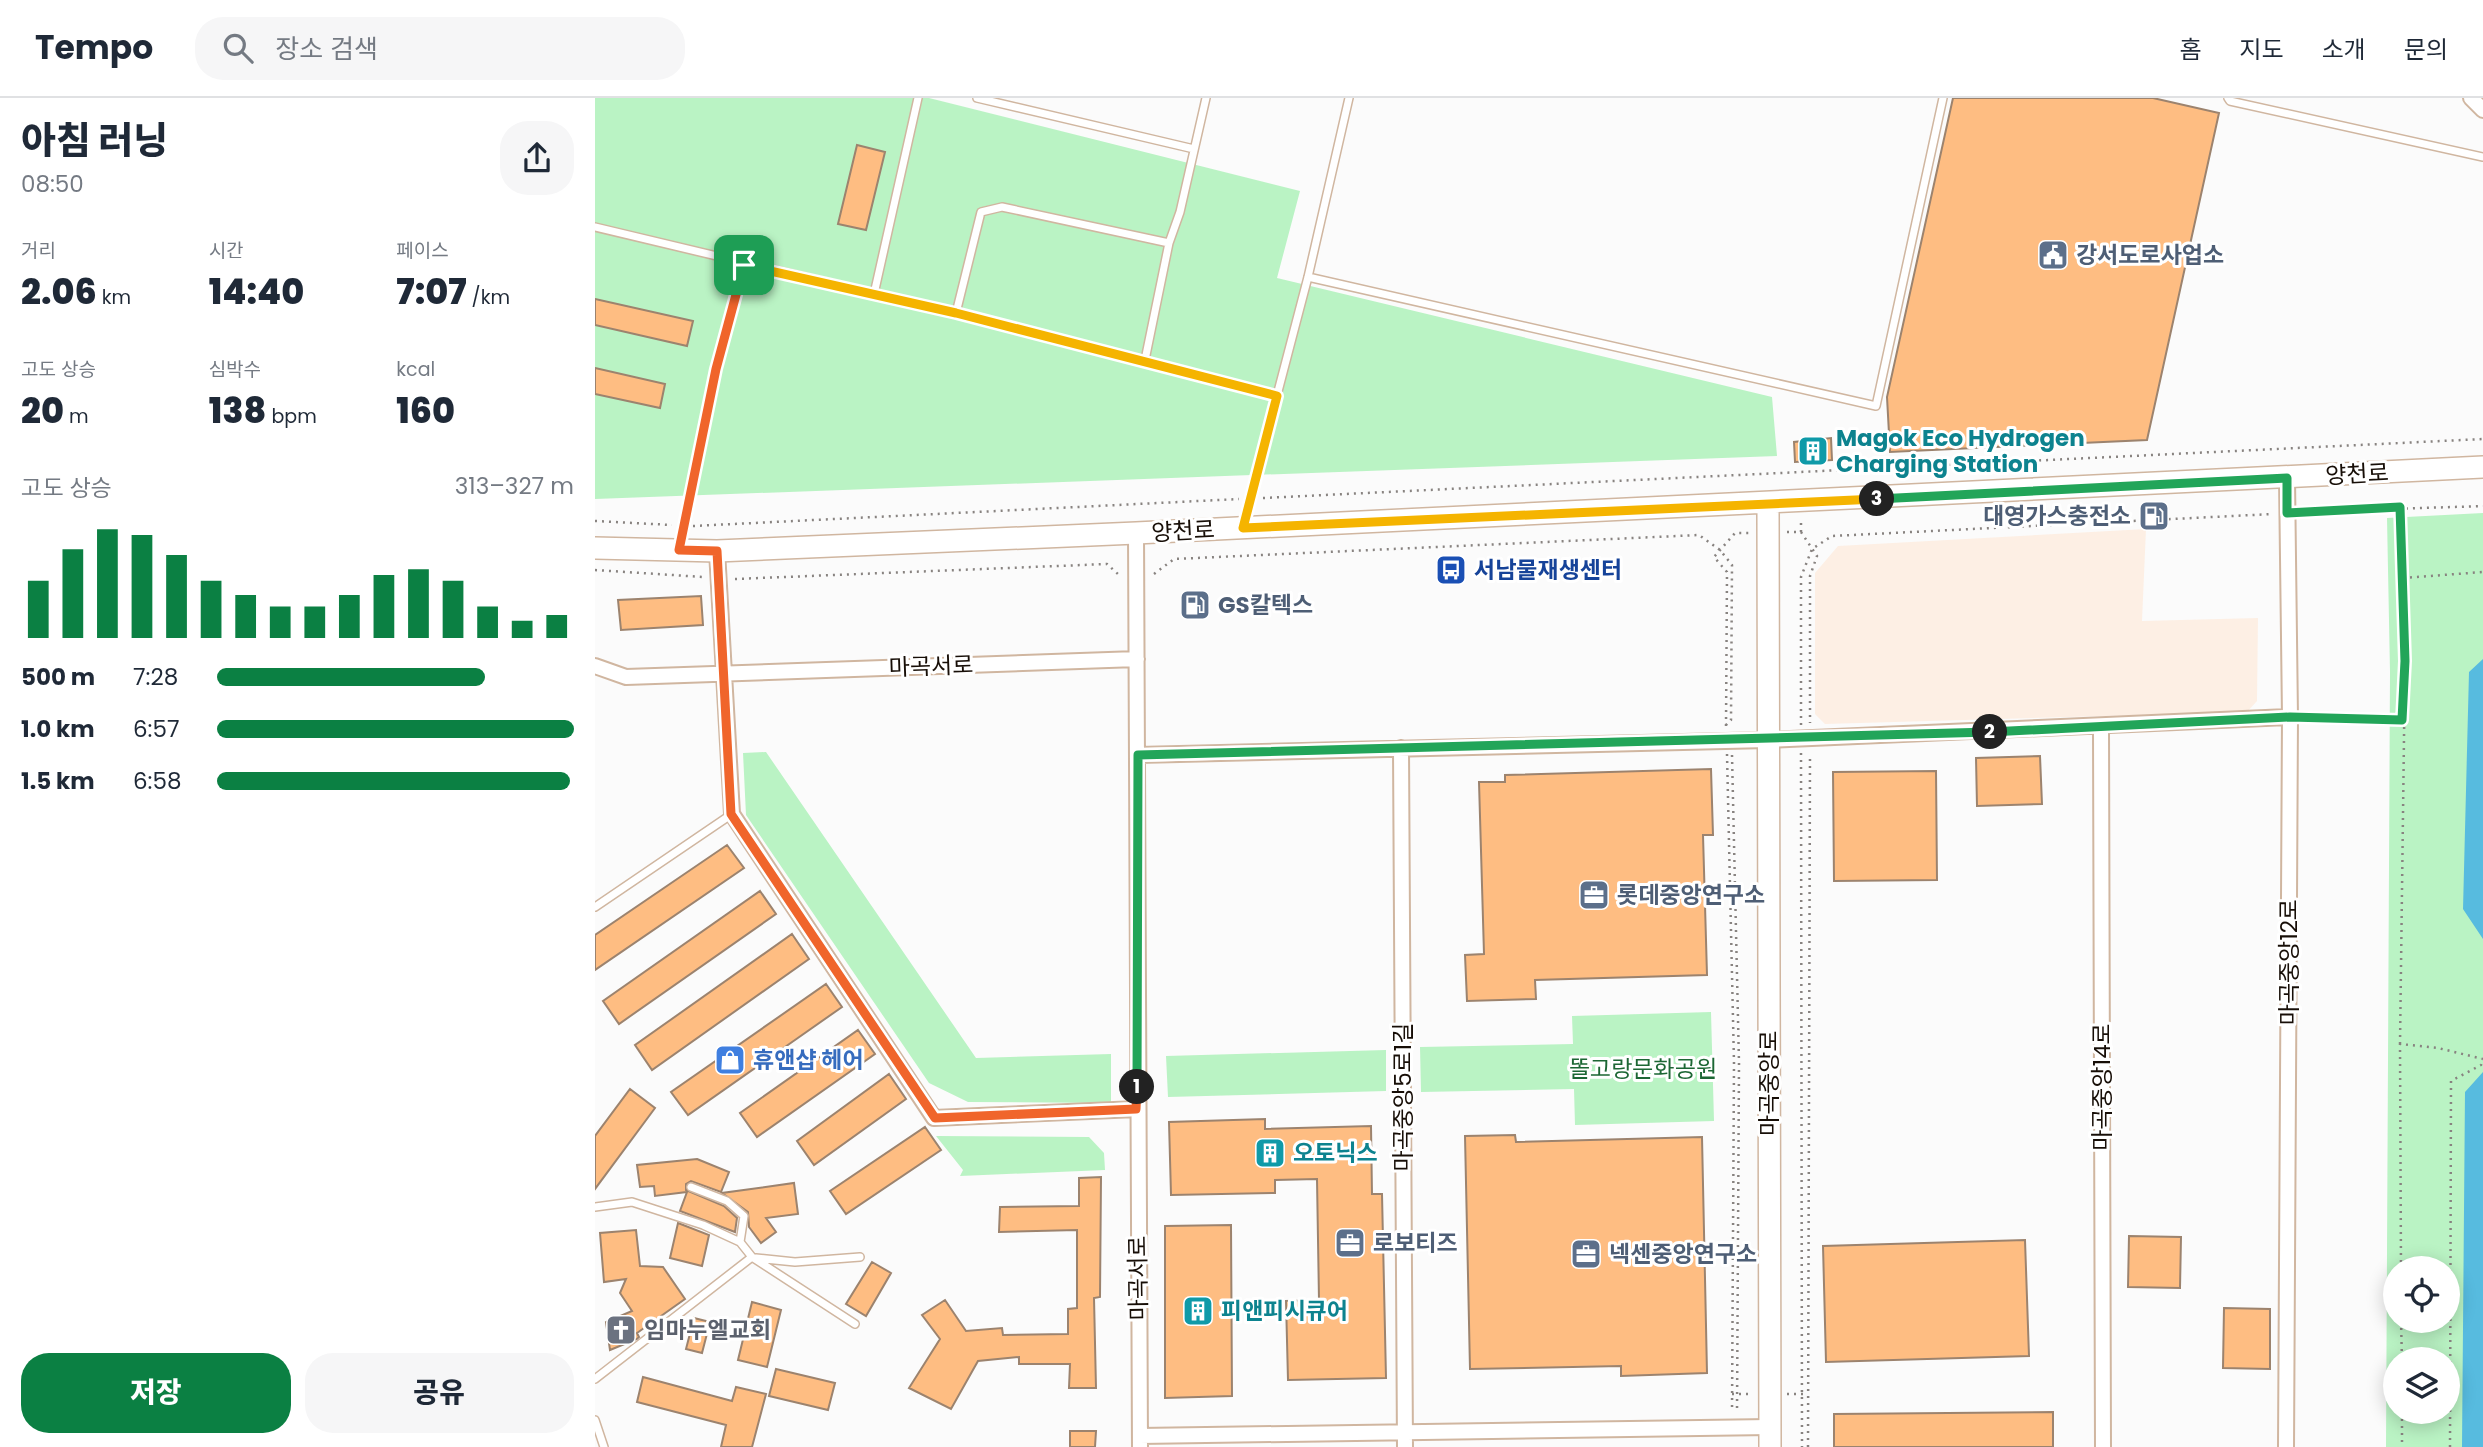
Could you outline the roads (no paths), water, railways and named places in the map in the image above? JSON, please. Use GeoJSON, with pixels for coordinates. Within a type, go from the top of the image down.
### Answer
{"type":"FeatureCollection","features":[{"type":"Feature","properties":{"kind":"main road","name":"양천로"},"geometry":{"type":"LineString","coordinates":[[595,548],[717,551],[1768,504],[2483,467]]}},
{"type":"Feature","properties":{"kind":"main road","name":"마곡중앙로"},"geometry":{"type":"LineString","coordinates":[[1768,504],[1770,1437]]}},
{"type":"Feature","properties":{"kind":"street"},"geometry":{"type":"LineString","coordinates":[[2471,98],[2483,110]]}},
{"type":"Feature","properties":{"kind":"street","name":"마곡중앙12로"},"geometry":{"type":"LineString","coordinates":[[2287,478],[2290,717],[2287,1447]]}},
{"type":"Feature","properties":{"kind":"street","name":"마곡서로"},"geometry":{"type":"LineString","coordinates":[[1136,533],[1136,1109],[1140,1442]]}},
{"type":"Feature","properties":{"kind":"street"},"geometry":{"type":"LineString","coordinates":[[717,551],[731,814],[935,1118],[1136,1109]]}},
{"type":"Feature","properties":{"kind":"street","name":"마곡서로"},"geometry":{"type":"LineString","coordinates":[[595,666],[626,677],[1137,659]]}},
{"type":"Feature","properties":{"kind":"street"},"geometry":{"type":"LineString","coordinates":[[1138,755],[1806,739],[2290,717]]}},
{"type":"Feature","properties":{"kind":"street","name":"마곡중앙14로"},"geometry":{"type":"LineString","coordinates":[[2101,727],[2103,1447]]}},
{"type":"Feature","properties":{"kind":"street","name":"마곡중앙5로1길"},"geometry":{"type":"LineString","coordinates":[[1401,748],[1405,1447]]}},
{"type":"Feature","properties":{"kind":"street","name":"마곡중앙로"},"geometry":{"type":"LineString","coordinates":[[1140,1442],[1405,1431],[1770,1437]]}},
{"type":"Feature","properties":{"kind":"lane"},"geometry":{"type":"LineString","coordinates":[[874,294],[918,98]]}},
{"type":"Feature","properties":{"kind":"lane"},"geometry":{"type":"LineString","coordinates":[[977,98],[1194,149]]}},
{"type":"Feature","properties":{"kind":"lane"},"geometry":{"type":"LineString","coordinates":[[1145,360],[1169,243],[1180,212],[1206,98]]}},
{"type":"Feature","properties":{"kind":"lane"},"geometry":{"type":"LineString","coordinates":[[1243,528],[1308,277],[1349,98]]}},
{"type":"Feature","properties":{"kind":"lane"},"geometry":{"type":"LineString","coordinates":[[1308,277],[1876,406],[1943,98]]}},
{"type":"Feature","properties":{"kind":"lane"},"geometry":{"type":"LineString","coordinates":[[2228,98],[2230,101],[2483,157]]}},
{"type":"Feature","properties":{"kind":"lane"},"geometry":{"type":"LineString","coordinates":[[956,313],[981,212],[1002,207],[1169,243]]}},
{"type":"Feature","properties":{"kind":"lane"},"geometry":{"type":"LineString","coordinates":[[595,227],[744,265],[956,313],[1277,396]]}},
{"type":"Feature","properties":{"kind":"lane"},"geometry":{"type":"LineString","coordinates":[[679,550],[716,369],[744,265]]}},
{"type":"Feature","properties":{"kind":"lane"},"geometry":{"type":"LineString","coordinates":[[595,907],[731,814]]}},
{"type":"Feature","properties":{"kind":"lane"},"geometry":{"type":"LineString","coordinates":[[691,1187],[727,1201],[744,1216],[740,1242]]}},
{"type":"Feature","properties":{"kind":"lane"},"geometry":{"type":"LineString","coordinates":[[595,1207],[632,1202],[703,1226],[740,1242],[752,1257],[855,1324]]}},
{"type":"Feature","properties":{"kind":"lane"},"geometry":{"type":"LineString","coordinates":[[595,1379],[752,1257],[795,1262],[860,1257]]}},
{"type":"Feature","properties":{"kind":"lane"},"geometry":{"type":"LineString","coordinates":[[595,1420],[604,1447]]}},
{"type":"Feature","properties":{"kind":"water"},"geometry":{"type":"Polygon","coordinates":[[[2483,659],[2483,939],[2463,909],[2469,672],[2483,659]]]}},
{"type":"Feature","properties":{"kind":"water"},"geometry":{"type":"Polygon","coordinates":[[[2483,1072],[2483,1447],[2462,1447],[2465,1092],[2483,1072]]]}},
{"type":"Feature","properties":{"kind":"place","name":"강서도로사업소"},"geometry":{"type":"Point","coordinates":[2053,255]}},
{"type":"Feature","properties":{"kind":"place","name":"Magok Eco Hydrogen Charging Station"},"geometry":{"type":"Point","coordinates":[1813,451]}},
{"type":"Feature","properties":{"kind":"place","name":"대영가스충전소"},"geometry":{"type":"Point","coordinates":[2154,516]}},
{"type":"Feature","properties":{"kind":"place","name":"서남물재생센터"},"geometry":{"type":"Point","coordinates":[1451,570]}},
{"type":"Feature","properties":{"kind":"place","name":"GS칼텍스"},"geometry":{"type":"Point","coordinates":[1195,605]}},
{"type":"Feature","properties":{"kind":"place","name":"롯데중앙연구소"},"geometry":{"type":"Point","coordinates":[1594,895]}},
{"type":"Feature","properties":{"kind":"place","name":"휴앤샵 헤어"},"geometry":{"type":"Point","coordinates":[730,1060]}},
{"type":"Feature","properties":{"kind":"place","name":"오토닉스"},"geometry":{"type":"Point","coordinates":[1270,1153]}},
{"type":"Feature","properties":{"kind":"place","name":"로보티즈"},"geometry":{"type":"Point","coordinates":[1350,1243]}},
{"type":"Feature","properties":{"kind":"place","name":"넥센중앙연구소"},"geometry":{"type":"Point","coordinates":[1586,1254]}},
{"type":"Feature","properties":{"kind":"place","name":"피앤피시큐어"},"geometry":{"type":"Point","coordinates":[1198,1311]}},
{"type":"Feature","properties":{"kind":"place","name":"임마누엘교회"},"geometry":{"type":"Point","coordinates":[621,1330]}},
{"type":"Feature","properties":{"kind":"park label","name":"똘고랑문화공원"},"geometry":{"type":"Point","coordinates":[1643,1069]}}]}
